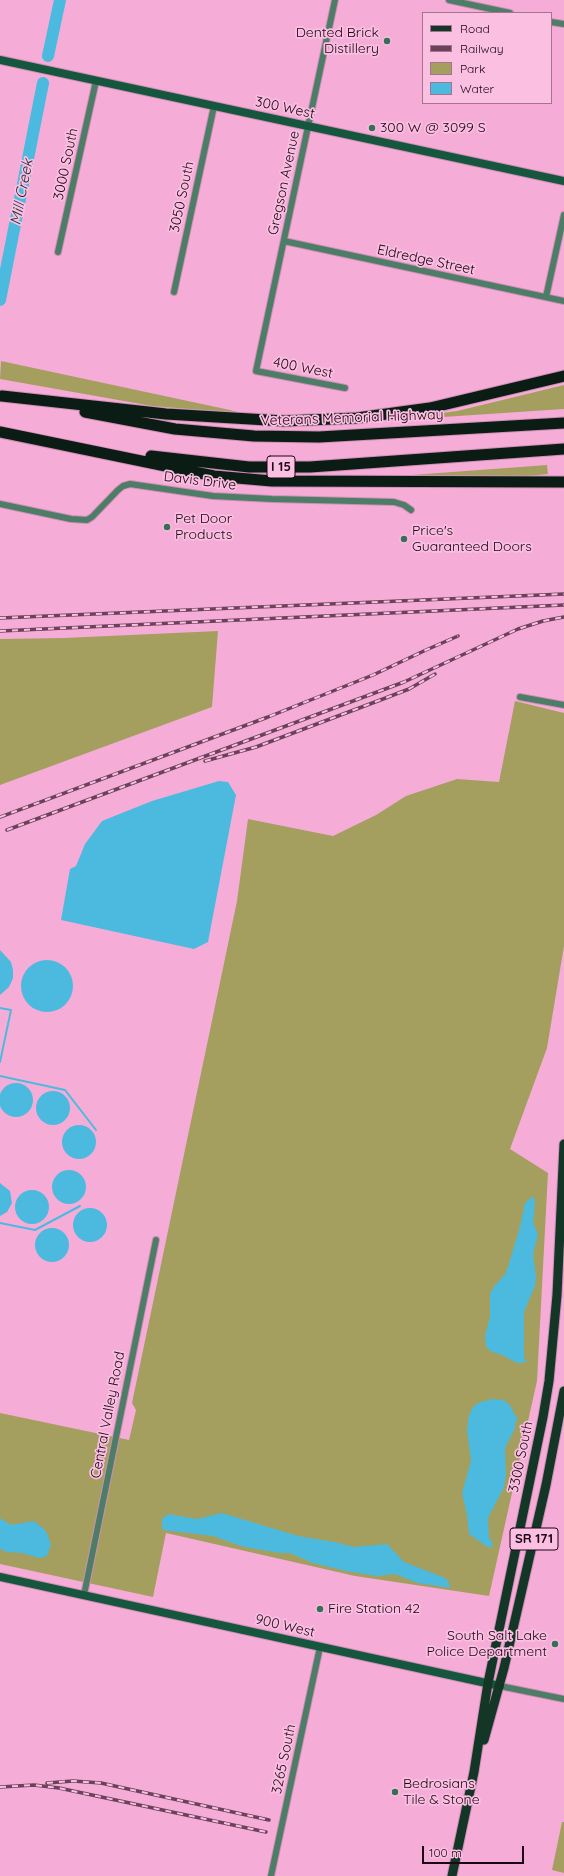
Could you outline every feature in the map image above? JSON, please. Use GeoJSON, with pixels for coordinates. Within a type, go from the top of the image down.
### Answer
{"type":"FeatureCollection","features":[{"type":"Feature","properties":{"kind":"highway"},"geometry":{"type":"LineString","coordinates":[[1,396],[166,414],[292,421],[357,418],[430,408],[564,376]]}},
{"type":"Feature","properties":{"kind":"highway","name":"Veterans Memorial Highway"},"geometry":{"type":"LineString","coordinates":[[1,396],[175,429],[254,436],[319,437],[564,423]]}},
{"type":"Feature","properties":{"kind":"highway"},"geometry":{"type":"LineString","coordinates":[[0,432],[214,476],[272,481],[564,482]]}},
{"type":"Feature","properties":{"kind":"highway","name":"I 15"},"geometry":{"type":"LineString","coordinates":[[0,432],[167,458],[249,466],[310,467],[564,449]]}},
{"type":"Feature","properties":{"kind":"main road","name":"300 West"},"geometry":{"type":"LineString","coordinates":[[0,60],[564,181]]}},
{"type":"Feature","properties":{"kind":"main road","name":"3300 South"},"geometry":{"type":"LineString","coordinates":[[452,1876],[474,1772],[488,1683],[540,1432],[549,1381],[557,1295],[564,1144]]}},
{"type":"Feature","properties":{"kind":"main road","name":"3300 South"},"geometry":{"type":"LineString","coordinates":[[474,1772],[500,1686],[546,1485],[564,1392]]}},
{"type":"Feature","properties":{"kind":"main road","name":"900 West"},"geometry":{"type":"LineString","coordinates":[[0,1577],[500,1686]]}},
{"type":"Feature","properties":{"kind":"street","name":"Gregson Avenue"},"geometry":{"type":"LineString","coordinates":[[256,371],[336,0]]}},
{"type":"Feature","properties":{"kind":"street"},"geometry":{"type":"LineString","coordinates":[[449,0],[505,12]]}},
{"type":"Feature","properties":{"kind":"street"},"geometry":{"type":"LineString","coordinates":[[552,22],[564,24]]}},
{"type":"Feature","properties":{"kind":"street","name":"3000 South"},"geometry":{"type":"LineString","coordinates":[[58,252],[96,80]]}},
{"type":"Feature","properties":{"kind":"street","name":"3050 South"},"geometry":{"type":"LineString","coordinates":[[174,292],[214,106]]}},
{"type":"Feature","properties":{"kind":"street"},"geometry":{"type":"LineString","coordinates":[[546,297],[564,215]]}},
{"type":"Feature","properties":{"kind":"street","name":"Eldredge Street"},"geometry":{"type":"LineString","coordinates":[[284,241],[564,301]]}},
{"type":"Feature","properties":{"kind":"street","name":"400 West"},"geometry":{"type":"LineString","coordinates":[[256,371],[345,388]]}},
{"type":"Feature","properties":{"kind":"street","name":"Davis Drive"},"geometry":{"type":"LineString","coordinates":[[0,504],[71,519],[87,520],[92,517],[118,490],[123,486],[130,484],[213,496],[394,502],[404,505],[411,510]]}},
{"type":"Feature","properties":{"kind":"street"},"geometry":{"type":"LineString","coordinates":[[520,696],[564,705]]}},
{"type":"Feature","properties":{"kind":"street","name":"Central Valley Road"},"geometry":{"type":"LineString","coordinates":[[84,1595],[156,1240]]}},
{"type":"Feature","properties":{"kind":"street","name":"3265 South"},"geometry":{"type":"LineString","coordinates":[[271,1876],[320,1647]]}},
{"type":"Feature","properties":{"kind":"street","name":"900 West"},"geometry":{"type":"LineString","coordinates":[[500,1686],[564,1699]]}},
{"type":"Feature","properties":{"kind":"green space"},"geometry":{"type":"Polygon","coordinates":[[[1,361],[240,413],[152,406],[0,379],[1,361]]]}},
{"type":"Feature","properties":{"kind":"green space"},"geometry":{"type":"Polygon","coordinates":[[[564,385],[564,409],[428,418],[427,415],[457,411],[564,385]]]}},
{"type":"Feature","properties":{"kind":"green space"},"geometry":{"type":"Polygon","coordinates":[[[547,465],[548,474],[529,476],[398,476],[547,465]]]}},
{"type":"Feature","properties":{"kind":"green space"},"geometry":{"type":"Polygon","coordinates":[[[218,631],[212,707],[0,785],[0,639],[64,638],[218,631]]]}},
{"type":"Feature","properties":{"kind":"green space"},"geometry":{"type":"Polygon","coordinates":[[[515,701],[564,713],[564,946],[547,1048],[510,1149],[548,1173],[537,1381],[489,1596],[355,1576],[166,1533],[153,1597],[0,1564],[0,1413],[129,1440],[136,1410],[132,1403],[237,901],[248,819],[333,836],[376,815],[406,796],[457,779],[499,782],[515,701]]]}},
{"type":"Feature","properties":{"kind":"green space"},"geometry":{"type":"Polygon","coordinates":[[[562,1822],[564,1822],[564,1873],[552,1870],[562,1822]]]}},
{"type":"Feature","properties":{"kind":"water"},"geometry":{"type":"Polygon","coordinates":[[[219,781],[228,782],[236,795],[208,942],[194,949],[61,920],[70,869],[76,866],[85,844],[102,821],[152,801],[219,781]]]}},
{"type":"Feature","properties":{"kind":"water"},"geometry":{"type":"Polygon","coordinates":[[[0,950],[11,962],[13,978],[9,987],[0,995],[0,950]]]}},
{"type":"Feature","properties":{"kind":"water"},"geometry":{"type":"Polygon","coordinates":[[[42,960],[52,960],[66,967],[73,981],[73,991],[66,1005],[52,1012],[42,1012],[32,1008],[25,1001],[21,991],[21,981],[25,971],[32,964],[42,960]]]}},
{"type":"Feature","properties":{"kind":"water"},"geometry":{"type":"Polygon","coordinates":[[[13,1083],[19,1083],[28,1088],[32,1094],[32,1106],[28,1112],[19,1117],[13,1117],[4,1112],[-1,1103],[-1,1097],[4,1088],[13,1083]]]}},
{"type":"Feature","properties":{"kind":"water"},"geometry":{"type":"Polygon","coordinates":[[[56,1091],[65,1096],[69,1101],[69,1115],[65,1120],[60,1124],[50,1125],[46,1124],[37,1115],[36,1105],[37,1101],[46,1092],[56,1091]]]}},
{"type":"Feature","properties":{"kind":"water"},"geometry":{"type":"Polygon","coordinates":[[[76,1125],[82,1125],[91,1130],[95,1136],[95,1148],[91,1154],[82,1159],[76,1159],[67,1154],[62,1145],[62,1139],[67,1130],[76,1125]]]}},
{"type":"Feature","properties":{"kind":"water"},"geometry":{"type":"Polygon","coordinates":[[[72,1170],[81,1175],[85,1180],[85,1194],[81,1199],[76,1203],[66,1204],[62,1203],[53,1194],[52,1184],[53,1180],[62,1171],[72,1170]]]}},
{"type":"Feature","properties":{"kind":"water"},"geometry":{"type":"Polygon","coordinates":[[[0,1183],[10,1191],[12,1203],[7,1212],[0,1216],[0,1183]]]}},
{"type":"Feature","properties":{"kind":"water"},"geometry":{"type":"Polygon","coordinates":[[[29,1190],[35,1190],[44,1195],[48,1201],[48,1213],[44,1219],[35,1224],[29,1224],[20,1219],[15,1210],[15,1204],[20,1195],[29,1190]]]}},
{"type":"Feature","properties":{"kind":"water"},"geometry":{"type":"Polygon","coordinates":[[[533,1196],[535,1203],[533,1222],[538,1235],[533,1254],[536,1276],[535,1286],[524,1312],[524,1358],[527,1362],[517,1363],[502,1355],[490,1351],[486,1346],[485,1336],[490,1317],[490,1294],[493,1288],[506,1273],[520,1227],[525,1203],[533,1196]]]}},
{"type":"Feature","properties":{"kind":"water"},"geometry":{"type":"Polygon","coordinates":[[[87,1208],[93,1208],[102,1213],[106,1219],[106,1231],[102,1237],[93,1242],[87,1242],[78,1237],[73,1228],[73,1222],[78,1213],[87,1208]]]}},
{"type":"Feature","properties":{"kind":"water"},"geometry":{"type":"Polygon","coordinates":[[[49,1228],[55,1228],[64,1233],[68,1239],[68,1251],[64,1257],[55,1262],[49,1262],[40,1257],[35,1248],[35,1242],[40,1233],[49,1228]]]}},
{"type":"Feature","properties":{"kind":"water"},"geometry":{"type":"Polygon","coordinates":[[[492,1399],[503,1400],[509,1404],[518,1420],[515,1422],[515,1428],[505,1448],[506,1475],[504,1487],[488,1518],[489,1537],[493,1545],[489,1548],[469,1534],[467,1515],[462,1493],[471,1461],[467,1430],[469,1415],[473,1407],[478,1403],[492,1399]]]}},
{"type":"Feature","properties":{"kind":"water"},"geometry":{"type":"Polygon","coordinates":[[[222,1513],[298,1536],[354,1547],[387,1544],[404,1562],[445,1578],[449,1583],[450,1588],[418,1583],[395,1574],[377,1576],[346,1571],[313,1563],[290,1553],[280,1553],[244,1547],[213,1536],[163,1530],[162,1527],[162,1519],[168,1514],[197,1519],[222,1513]]]}},
{"type":"Feature","properties":{"kind":"water"},"geometry":{"type":"Polygon","coordinates":[[[0,1518],[11,1525],[34,1521],[46,1531],[51,1544],[47,1556],[39,1558],[22,1553],[7,1552],[0,1549],[0,1518]]]}},
{"type":"Feature","properties":{"kind":"waterway","name":"Mill Creek"},"geometry":{"type":"LineString","coordinates":[[48,56],[60,0]]}},
{"type":"Feature","properties":{"kind":"waterway","name":"Mill Creek"},"geometry":{"type":"LineString","coordinates":[[0,300],[43,83]]}},
{"type":"Feature","properties":{"kind":"waterway"},"geometry":{"type":"LineString","coordinates":[[0,1008],[11,1010],[0,1062]]}},
{"type":"Feature","properties":{"kind":"waterway"},"geometry":{"type":"LineString","coordinates":[[0,1076],[65,1090],[96,1130]]}},
{"type":"Feature","properties":{"kind":"waterway"},"geometry":{"type":"LineString","coordinates":[[0,1223],[35,1230],[80,1206]]}},
{"type":"Feature","properties":{"kind":"railway"},"geometry":{"type":"LineString","coordinates":[[0,618],[564,594]]}},
{"type":"Feature","properties":{"kind":"railway"},"geometry":{"type":"LineString","coordinates":[[0,631],[564,605]]}},
{"type":"Feature","properties":{"kind":"railway"},"geometry":{"type":"LineString","coordinates":[[7,830],[404,682],[518,629],[543,621],[564,617]]}},
{"type":"Feature","properties":{"kind":"railway"},"geometry":{"type":"LineString","coordinates":[[0,817],[268,717],[373,675],[458,636]]}},
{"type":"Feature","properties":{"kind":"railway"},"geometry":{"type":"LineString","coordinates":[[205,761],[256,747],[383,699],[409,689],[435,674]]}},
{"type":"Feature","properties":{"kind":"railway"},"geometry":{"type":"LineString","coordinates":[[47,1783],[73,1781],[101,1783],[269,1820]]}},
{"type":"Feature","properties":{"kind":"railway"},"geometry":{"type":"LineString","coordinates":[[0,1787],[34,1785],[59,1788],[266,1832]]}},
{"type":"Feature","properties":{"kind":"place","name":"Dented Brick Distillery"},"geometry":{"type":"Point","coordinates":[387,41]}},
{"type":"Feature","properties":{"kind":"place","name":"300 W @ 3099 S"},"geometry":{"type":"Point","coordinates":[372,128]}},
{"type":"Feature","properties":{"kind":"place","name":"Pet Door Products"},"geometry":{"type":"Point","coordinates":[167,527]}},
{"type":"Feature","properties":{"kind":"place","name":"Price's Guaranteed Doors"},"geometry":{"type":"Point","coordinates":[404,539]}},
{"type":"Feature","properties":{"kind":"place","name":"Fire Station 42"},"geometry":{"type":"Point","coordinates":[320,1609]}},
{"type":"Feature","properties":{"kind":"place","name":"South Salt Lake Police Department"},"geometry":{"type":"Point","coordinates":[555,1644]}},
{"type":"Feature","properties":{"kind":"place","name":"Bedrosians Tile & Stone"},"geometry":{"type":"Point","coordinates":[395,1792]}}]}
